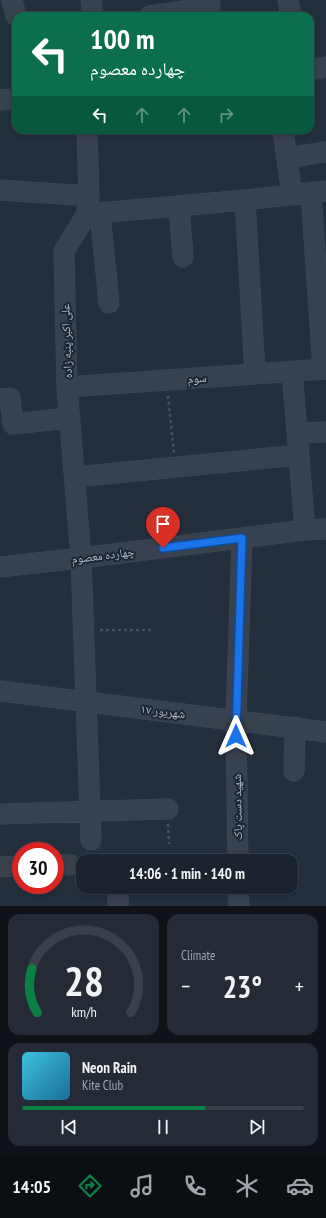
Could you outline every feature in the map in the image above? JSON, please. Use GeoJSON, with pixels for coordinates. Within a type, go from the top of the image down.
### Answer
{"type":"FeatureCollection","features":[{"type":"Feature","properties":{"kind":"street"},"geometry":{"type":"LineString","coordinates":[[12,0],[15,12]]}},
{"type":"Feature","properties":{"kind":"street"},"geometry":{"type":"LineString","coordinates":[[91,0],[92,12]]}},
{"type":"Feature","properties":{"kind":"street"},"geometry":{"type":"LineString","coordinates":[[177,12],[210,7],[209,0]]}},
{"type":"Feature","properties":{"kind":"street"},"geometry":{"type":"LineString","coordinates":[[288,0],[290,12]]}},
{"type":"Feature","properties":{"kind":"street"},"geometry":{"type":"LineString","coordinates":[[314,69],[326,67]]}},
{"type":"Feature","properties":{"kind":"street"},"geometry":{"type":"LineString","coordinates":[[0,100],[12,99]]}},
{"type":"Feature","properties":{"kind":"street"},"geometry":{"type":"LineString","coordinates":[[87,134],[92,207],[109,303]]}},
{"type":"Feature","properties":{"kind":"street"},"geometry":{"type":"LineString","coordinates":[[284,134],[287,158],[310,193],[324,369]]}},
{"type":"Feature","properties":{"kind":"street"},"geometry":{"type":"LineString","coordinates":[[287,158],[326,152]]}},
{"type":"Feature","properties":{"kind":"street"},"geometry":{"type":"LineString","coordinates":[[0,190],[92,207],[179,206],[310,193]]}},
{"type":"Feature","properties":{"kind":"street"},"geometry":{"type":"LineString","coordinates":[[245,200],[255,374]]}},
{"type":"Feature","properties":{"kind":"street"},"geometry":{"type":"LineString","coordinates":[[179,206],[184,257]]}},
{"type":"Feature","properties":{"kind":"street","name":"علی اکبر پنبه زاده"},"geometry":{"type":"LineString","coordinates":[[91,840],[81,558],[67,387],[64,251],[92,207]]}},
{"type":"Feature","properties":{"kind":"street","name":"سوم"},"geometry":{"type":"LineString","coordinates":[[67,387],[324,369]]}},
{"type":"Feature","properties":{"kind":"street"},"geometry":{"type":"LineString","coordinates":[[292,371],[305,530]]}},
{"type":"Feature","properties":{"kind":"street"},"geometry":{"type":"LineString","coordinates":[[0,399],[10,398],[13,424],[70,418]]}},
{"type":"Feature","properties":{"kind":"street"},"geometry":{"type":"LineString","coordinates":[[297,433],[326,432]]}},
{"type":"Feature","properties":{"kind":"street"},"geometry":{"type":"LineString","coordinates":[[74,477],[299,455]]}},
{"type":"Feature","properties":{"kind":"street","name":"چهارده معصوم"},"geometry":{"type":"LineString","coordinates":[[0,567],[305,530],[326,529]]}},
{"type":"Feature","properties":{"kind":"street","name":"شهید دست پاک"},"geometry":{"type":"LineString","coordinates":[[238,854],[236,720],[242,538]]}},
{"type":"Feature","properties":{"kind":"street","name":"۱۷ شهریور"},"geometry":{"type":"LineString","coordinates":[[0,691],[326,732]]}},
{"type":"Feature","properties":{"kind":"street"},"geometry":{"type":"LineString","coordinates":[[294,771],[295,728]]}},
{"type":"Feature","properties":{"kind":"street"},"geometry":{"type":"LineString","coordinates":[[0,814],[168,809]]}},
{"type":"Feature","properties":{"kind":"street"},"geometry":{"type":"LineString","coordinates":[[0,867],[12,866]]}},
{"type":"Feature","properties":{"kind":"street"},"geometry":{"type":"LineString","coordinates":[[238,894],[239,906]]}},
{"type":"Feature","properties":{"kind":"path"},"geometry":{"type":"LineString","coordinates":[[166,380],[175,467]]}},
{"type":"Feature","properties":{"kind":"path"},"geometry":{"type":"LineString","coordinates":[[84,630],[153,630]]}},
{"type":"Feature","properties":{"kind":"route"},"geometry":{"type":"LineString","coordinates":[[163,548],[242,538],[236,736]]}}]}
